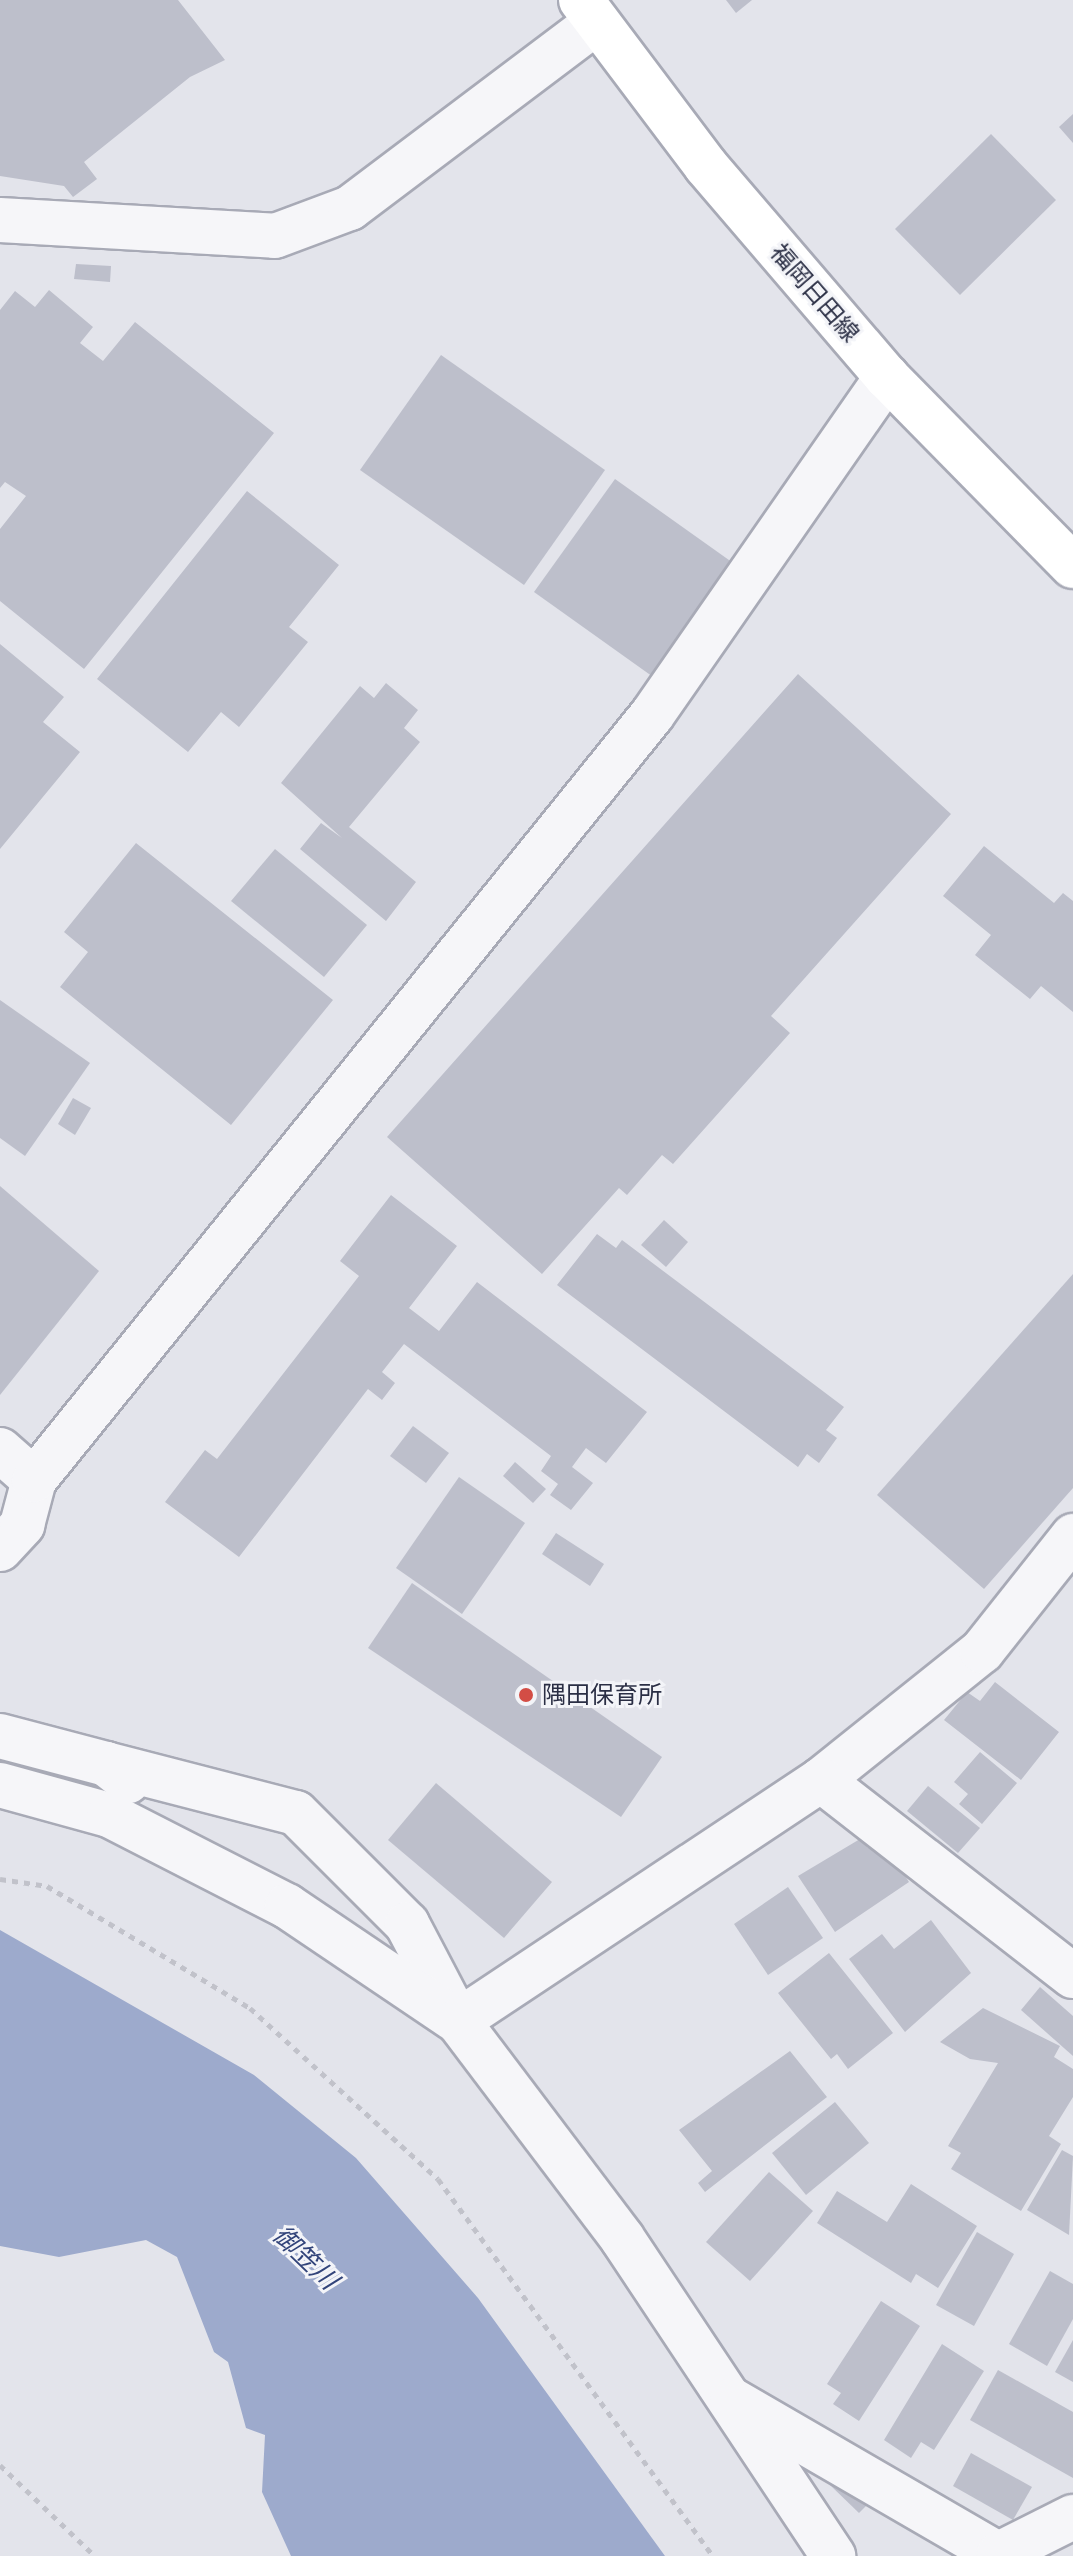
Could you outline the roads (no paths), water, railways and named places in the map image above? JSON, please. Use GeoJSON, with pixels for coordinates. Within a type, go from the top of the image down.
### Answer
{"type":"FeatureCollection","features":[{"type":"Feature","properties":{"kind":"main road","name":"福岡日田線"},"geometry":{"type":"LineString","coordinates":[[589,11],[706,166],[887,377],[1073,566]]}},
{"type":"Feature","properties":{"kind":"street"},"geometry":{"type":"LineString","coordinates":[[3,225],[275,236],[350,208],[589,11]]}},
{"type":"Feature","properties":{"kind":"street"},"geometry":{"type":"LineString","coordinates":[[0,1549],[22,1525],[34,1480],[652,715],[887,377]]}},
{"type":"Feature","properties":{"kind":"street"},"geometry":{"type":"LineString","coordinates":[[0,1450],[34,1480]]}},
{"type":"Feature","properties":{"kind":"street"},"geometry":{"type":"LineString","coordinates":[[458,2021],[821,1780],[982,1651],[1073,1536]]}},
{"type":"Feature","properties":{"kind":"street"},"geometry":{"type":"LineString","coordinates":[[0,1736],[296,1813],[407,1924],[458,2021],[622,2238],[833,2556]]}},
{"type":"Feature","properties":{"kind":"street"},"geometry":{"type":"LineString","coordinates":[[106,1764],[287,1906],[458,2021]]}},
{"type":"Feature","properties":{"kind":"street"},"geometry":{"type":"LineString","coordinates":[[821,1780],[1073,1976]]}},
{"type":"Feature","properties":{"kind":"street"},"geometry":{"type":"LineString","coordinates":[[0,1785],[109,1815],[287,1906]]}},
{"type":"Feature","properties":{"kind":"street"},"geometry":{"type":"LineString","coordinates":[[726,2396],[1000,2555],[1073,2517]]}},
{"type":"Feature","properties":{"kind":"water","name":"御笠川"},"geometry":{"type":"Polygon","coordinates":[[[0,1930],[254,2075],[356,2158],[478,2298],[665,2556],[291,2556],[262,2492],[265,2435],[246,2428],[228,2362],[214,2352],[177,2257],[146,2240],[59,2257],[0,2246],[0,1930]]]}},
{"type":"Feature","properties":{"kind":"place","name":"隅田保育所"},"geometry":{"type":"Point","coordinates":[526,1695]}}]}
